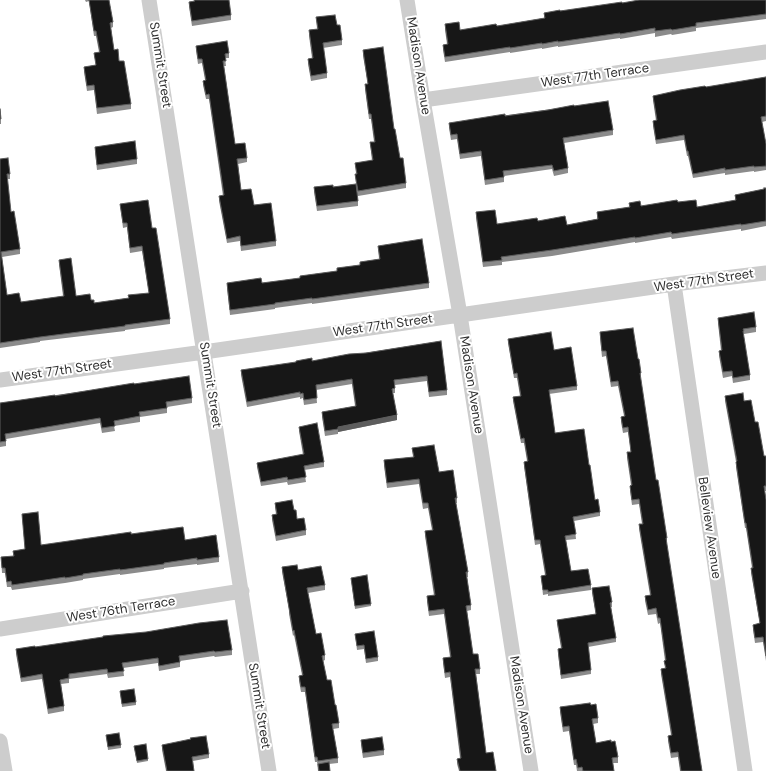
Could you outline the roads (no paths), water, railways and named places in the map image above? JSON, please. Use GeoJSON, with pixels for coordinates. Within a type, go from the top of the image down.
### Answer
{"type":"FeatureCollection","features":[{"type":"Feature","properties":{"kind":"street","name":"Summit Street"},"geometry":{"type":"LineString","coordinates":[[149,0],[269,771]]}},
{"type":"Feature","properties":{"kind":"street","name":"Madison Avenue"},"geometry":{"type":"LineString","coordinates":[[408,0],[423,100],[460,315],[531,771]]}},
{"type":"Feature","properties":{"kind":"street","name":"West 77th Terrace"},"geometry":{"type":"LineString","coordinates":[[423,100],[766,52]]}},
{"type":"Feature","properties":{"kind":"street","name":"West 77th Street"},"geometry":{"type":"LineString","coordinates":[[0,380],[674,284],[766,273]]}},
{"type":"Feature","properties":{"kind":"street","name":"Belleview Avenue"},"geometry":{"type":"LineString","coordinates":[[674,284],[744,771]]}},
{"type":"Feature","properties":{"kind":"street","name":"West 76th Terrace"},"geometry":{"type":"LineString","coordinates":[[0,629],[242,591]]}},
{"type":"Feature","properties":{"kind":"street"},"geometry":{"type":"LineString","coordinates":[[0,741],[4,771]]}}]}
